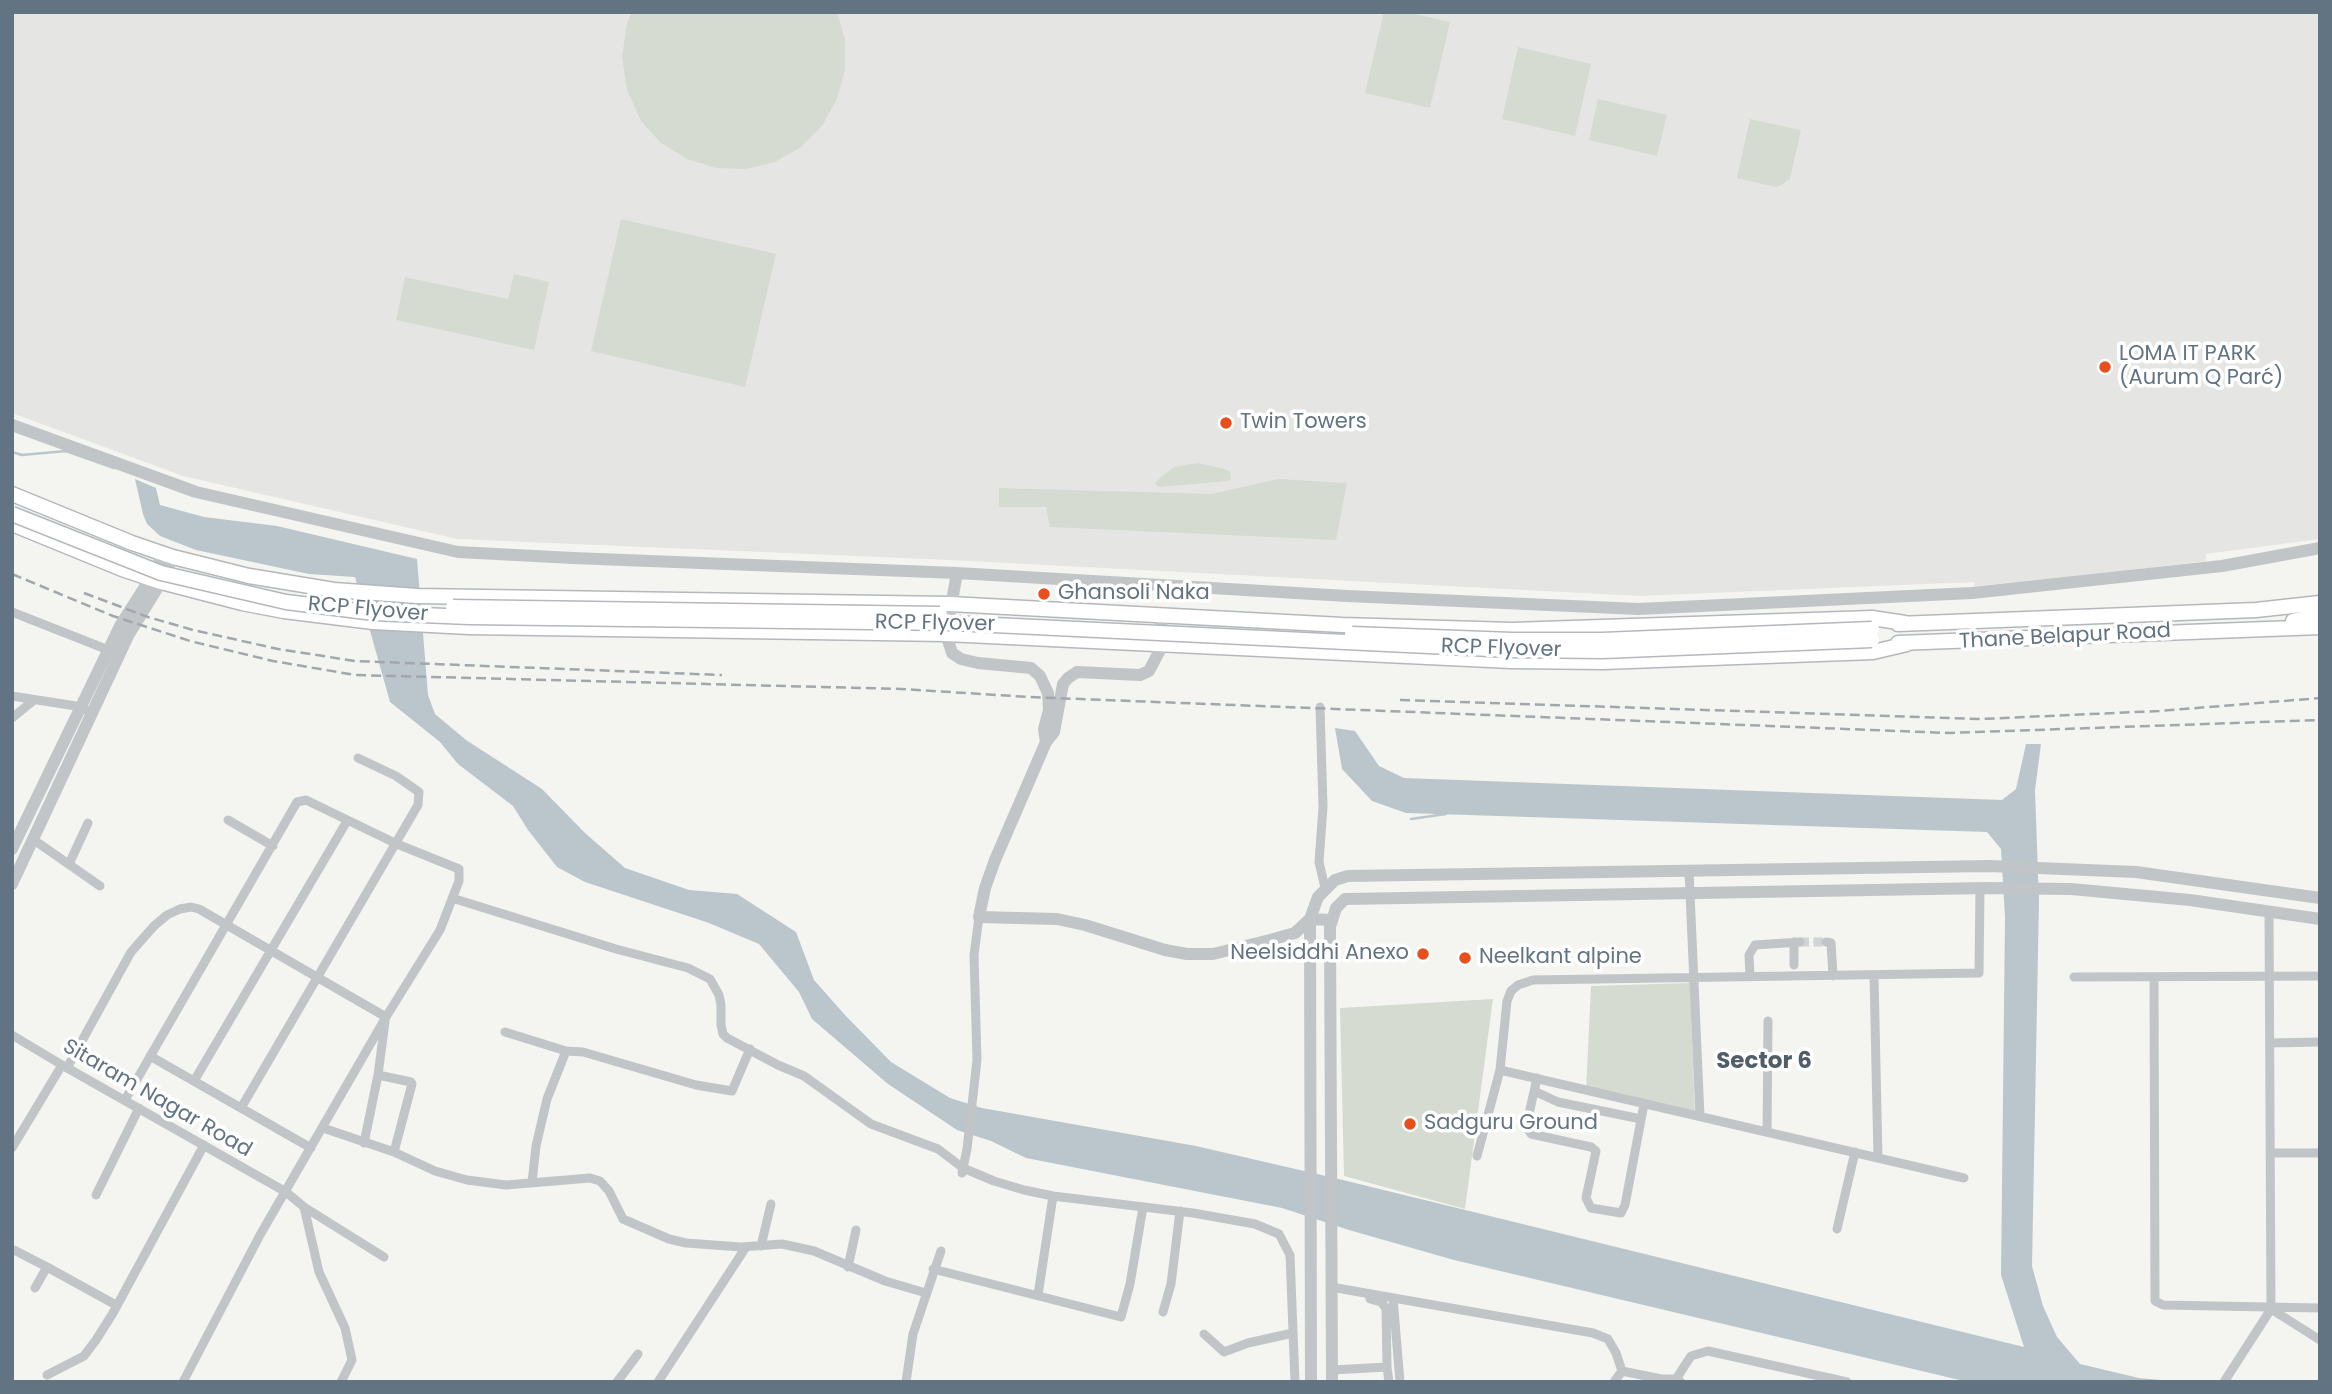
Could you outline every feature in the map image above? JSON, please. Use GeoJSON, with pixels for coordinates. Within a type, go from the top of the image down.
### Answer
{"type":"FeatureCollection","features":[{"type":"Feature","properties":{"kind":"main road"},"geometry":{"type":"LineString","coordinates":[[12,494],[169,555],[262,579],[334,590],[395,595],[950,604],[1354,625],[1512,630],[1871,618],[1905,623]]}},
{"type":"Feature","properties":{"kind":"main road","name":"RCP Flyover"},"geometry":{"type":"LineString","coordinates":[[12,504],[166,564],[247,585],[321,598],[375,603],[469,607],[953,614],[1512,640],[1872,635]]}},
{"type":"Feature","properties":{"kind":"main road","name":"RCP Flyover"},"geometry":{"type":"LineString","coordinates":[[12,514],[161,573],[275,600],[374,613],[469,617],[952,623],[1511,650],[1603,651],[1872,635]]}},
{"type":"Feature","properties":{"kind":"main road"},"geometry":{"type":"LineString","coordinates":[[12,524],[155,581],[284,611],[373,622],[469,627],[946,634],[1511,661],[1590,662],[1873,652],[1907,644]]}},
{"type":"Feature","properties":{"kind":"main road"},"geometry":{"type":"LineString","coordinates":[[2256,610],[2320,592]]}},
{"type":"Feature","properties":{"kind":"main road"},"geometry":{"type":"LineString","coordinates":[[2256,610],[2320,603]]}},
{"type":"Feature","properties":{"kind":"main road","name":"Thane Belapur Road"},"geometry":{"type":"LineString","coordinates":[[1872,635],[1905,623],[2256,610]]}},
{"type":"Feature","properties":{"kind":"main road"},"geometry":{"type":"LineString","coordinates":[[2258,629],[2320,616]]}},
{"type":"Feature","properties":{"kind":"main road"},"geometry":{"type":"LineString","coordinates":[[2258,629],[2320,627]]}},
{"type":"Feature","properties":{"kind":"main road","name":"Thane Belapur Road"},"geometry":{"type":"LineString","coordinates":[[1872,635],[1907,644],[2258,629]]}},
{"type":"Feature","properties":{"kind":"street"},"geometry":{"type":"LineString","coordinates":[[12,425],[196,492],[458,552],[957,573],[1347,596],[1638,609],[1972,593],[2222,566],[2320,548]]}},
{"type":"Feature","properties":{"kind":"street"},"geometry":{"type":"LineString","coordinates":[[25,858],[12,851],[114,652],[129,634],[169,555]]}},
{"type":"Feature","properties":{"kind":"street"},"geometry":{"type":"LineString","coordinates":[[957,573],[946,634],[952,653],[961,659],[1031,668],[1040,676],[1048,693],[1049,710],[1044,729],[1046,742]]}},
{"type":"Feature","properties":{"kind":"street"},"geometry":{"type":"LineString","coordinates":[[12,612],[114,652]]}},
{"type":"Feature","properties":{"kind":"street"},"geometry":{"type":"LineString","coordinates":[[962,1170],[967,1149],[977,1060],[974,955],[985,888],[995,860],[1046,742],[1054,732],[1063,684],[1077,672],[1140,675],[1149,671],[1156,662],[1162,616]]}},
{"type":"Feature","properties":{"kind":"street"},"geometry":{"type":"LineString","coordinates":[[12,696],[86,710]]}},
{"type":"Feature","properties":{"kind":"street"},"geometry":{"type":"LineString","coordinates":[[12,718],[34,700]]}},
{"type":"Feature","properties":{"kind":"street"},"geometry":{"type":"LineString","coordinates":[[1320,707],[1322,807],[1319,862],[1325,888]]}},
{"type":"Feature","properties":{"kind":"street"},"geometry":{"type":"LineString","coordinates":[[12,884],[34,840],[86,710]]}},
{"type":"Feature","properties":{"kind":"street"},"geometry":{"type":"LineString","coordinates":[[241,1108],[418,805],[419,792],[396,776],[358,758]]}},
{"type":"Feature","properties":{"kind":"street"},"geometry":{"type":"LineString","coordinates":[[125,1100],[297,802],[306,800],[397,844],[458,869],[459,881],[440,930],[386,1017],[260,1235],[183,1382]]}},
{"type":"Feature","properties":{"kind":"street"},"geometry":{"type":"LineString","coordinates":[[228,820],[273,846]]}},
{"type":"Feature","properties":{"kind":"street"},"geometry":{"type":"LineString","coordinates":[[194,1082],[347,821]]}},
{"type":"Feature","properties":{"kind":"street"},"geometry":{"type":"LineString","coordinates":[[69,864],[88,824]]}},
{"type":"Feature","properties":{"kind":"street"},"geometry":{"type":"LineString","coordinates":[[34,840],[100,886]]}},
{"type":"Feature","properties":{"kind":"street"},"geometry":{"type":"LineString","coordinates":[[1311,1382],[1310,919],[1318,897],[1335,880],[1349,876],[1989,866],[2071,868],[2181,877],[2320,898]]}},
{"type":"Feature","properties":{"kind":"street"},"geometry":{"type":"LineString","coordinates":[[1689,871],[1700,1116]]}},
{"type":"Feature","properties":{"kind":"street"},"geometry":{"type":"LineString","coordinates":[[1477,1156],[1500,1070],[1507,1001],[1511,991],[1518,985],[1533,980],[1979,973],[1984,888]]}},
{"type":"Feature","properties":{"kind":"street"},"geometry":{"type":"LineString","coordinates":[[1387,1367],[1332,1376],[1329,927],[1340,902],[1351,897],[2071,889],[2148,895],[2320,919]]}},
{"type":"Feature","properties":{"kind":"street"},"geometry":{"type":"LineString","coordinates":[[452,898],[616,949],[688,968],[709,979],[719,995],[723,1034],[733,1042],[804,1076],[871,1124],[938,1149],[962,1170],[1053,1196],[1180,1211],[1255,1224],[1279,1234],[1290,1255],[1295,1382]]}},
{"type":"Feature","properties":{"kind":"street"},"geometry":{"type":"LineString","coordinates":[[12,1148],[64,1067],[131,952],[154,926],[180,909],[191,907],[227,925],[386,1017]]}},
{"type":"Feature","properties":{"kind":"street"},"geometry":{"type":"LineString","coordinates":[[2224,1382],[2271,1309],[2269,912]]}},
{"type":"Feature","properties":{"kind":"street"},"geometry":{"type":"LineString","coordinates":[[979,917],[1057,919],[1187,954],[1213,954],[1295,933],[1310,919],[1331,920]]}},
{"type":"Feature","properties":{"kind":"street"},"geometry":{"type":"LineString","coordinates":[[1750,977],[1749,955],[1755,945],[1797,942],[1794,965]]}},
{"type":"Feature","properties":{"kind":"street"},"geometry":{"type":"LineString","coordinates":[[1826,942],[1831,943],[1833,976]]}},
{"type":"Feature","properties":{"kind":"street"},"geometry":{"type":"LineString","coordinates":[[1874,976],[1878,1158]]}},
{"type":"Feature","properties":{"kind":"street"},"geometry":{"type":"LineString","coordinates":[[2074,977],[2320,976]]}},
{"type":"Feature","properties":{"kind":"street"},"geometry":{"type":"LineString","coordinates":[[2154,977],[2155,1301],[2163,1305],[2320,1308]]}},
{"type":"Feature","properties":{"kind":"street"},"geometry":{"type":"LineString","coordinates":[[364,1143],[386,1017]]}},
{"type":"Feature","properties":{"kind":"street"},"geometry":{"type":"LineString","coordinates":[[1766,1132],[1768,1021]]}},
{"type":"Feature","properties":{"kind":"street"},"geometry":{"type":"LineString","coordinates":[[505,1032],[696,1086],[732,1091],[750,1049]]}},
{"type":"Feature","properties":{"kind":"street","name":"Sitaram Nagar Road"},"geometry":{"type":"LineString","coordinates":[[12,1035],[286,1192],[304,1207],[384,1257]]}},
{"type":"Feature","properties":{"kind":"street"},"geometry":{"type":"LineString","coordinates":[[2270,1043],[2320,1042]]}},
{"type":"Feature","properties":{"kind":"street"},"geometry":{"type":"LineString","coordinates":[[532,1183],[536,1146],[547,1099],[566,1051]]}},
{"type":"Feature","properties":{"kind":"street"},"geometry":{"type":"LineString","coordinates":[[150,1056],[311,1148]]}},
{"type":"Feature","properties":{"kind":"street"},"geometry":{"type":"LineString","coordinates":[[1500,1070],[1964,1178]]}},
{"type":"Feature","properties":{"kind":"street"},"geometry":{"type":"LineString","coordinates":[[378,1075],[412,1084],[394,1153]]}},
{"type":"Feature","properties":{"kind":"street"},"geometry":{"type":"LineString","coordinates":[[1538,1078],[1527,1123],[1531,1134],[1591,1147],[1597,1151],[1586,1198],[1591,1208],[1621,1213],[1625,1205],[1644,1104]]}},
{"type":"Feature","properties":{"kind":"street"},"geometry":{"type":"LineString","coordinates":[[1534,1091],[1558,1102],[1641,1119]]}},
{"type":"Feature","properties":{"kind":"street"},"geometry":{"type":"LineString","coordinates":[[96,1195],[139,1108]]}},
{"type":"Feature","properties":{"kind":"street"},"geometry":{"type":"LineString","coordinates":[[323,1128],[394,1153],[435,1171],[467,1180],[506,1185],[590,1178],[600,1181],[609,1191],[623,1219],[677,1241],[746,1247],[782,1244],[814,1251],[885,1281],[926,1293]]}},
{"type":"Feature","properties":{"kind":"street"},"geometry":{"type":"LineString","coordinates":[[47,1375],[84,1356],[102,1331],[204,1145]]}},
{"type":"Feature","properties":{"kind":"street"},"geometry":{"type":"LineString","coordinates":[[1837,1228],[1855,1152]]}},
{"type":"Feature","properties":{"kind":"street"},"geometry":{"type":"LineString","coordinates":[[2271,1153],[2320,1153]]}},
{"type":"Feature","properties":{"kind":"street"},"geometry":{"type":"LineString","coordinates":[[1038,1295],[1053,1196]]}},
{"type":"Feature","properties":{"kind":"street"},"geometry":{"type":"LineString","coordinates":[[761,1245],[771,1203]]}},
{"type":"Feature","properties":{"kind":"street"},"geometry":{"type":"LineString","coordinates":[[933,1269],[1121,1317],[1130,1284],[1143,1206]]}},
{"type":"Feature","properties":{"kind":"street"},"geometry":{"type":"LineString","coordinates":[[304,1207],[318,1272],[345,1328],[352,1360],[341,1382]]}},
{"type":"Feature","properties":{"kind":"street"},"geometry":{"type":"LineString","coordinates":[[1163,1312],[1171,1284],[1180,1211]]}},
{"type":"Feature","properties":{"kind":"street"},"geometry":{"type":"LineString","coordinates":[[848,1267],[856,1230]]}},
{"type":"Feature","properties":{"kind":"street"},"geometry":{"type":"LineString","coordinates":[[658,1382],[746,1247]]}},
{"type":"Feature","properties":{"kind":"street"},"geometry":{"type":"LineString","coordinates":[[14,1250],[116,1305]]}},
{"type":"Feature","properties":{"kind":"street"},"geometry":{"type":"LineString","coordinates":[[906,1382],[913,1334],[941,1251]]}},
{"type":"Feature","properties":{"kind":"street"},"geometry":{"type":"LineString","coordinates":[[1311,1262],[1331,1264]]}},
{"type":"Feature","properties":{"kind":"street"},"geometry":{"type":"LineString","coordinates":[[35,1288],[47,1268]]}},
{"type":"Feature","properties":{"kind":"street"},"geometry":{"type":"LineString","coordinates":[[1331,1286],[1593,1333],[1608,1339],[1622,1371]]}},
{"type":"Feature","properties":{"kind":"street"},"geometry":{"type":"LineString","coordinates":[[1360,1297],[1377,1300],[1386,1308],[1389,1382]]}},
{"type":"Feature","properties":{"kind":"street"},"geometry":{"type":"LineString","coordinates":[[1393,1298],[1400,1382]]}},
{"type":"Feature","properties":{"kind":"street"},"geometry":{"type":"LineString","coordinates":[[2271,1309],[2320,1340]]}},
{"type":"Feature","properties":{"kind":"street"},"geometry":{"type":"LineString","coordinates":[[1204,1334],[1224,1352],[1248,1343],[1293,1333]]}},
{"type":"Feature","properties":{"kind":"street"},"geometry":{"type":"LineString","coordinates":[[1622,1371],[1660,1380],[1679,1380],[1691,1356],[1708,1351],[1847,1382]]}},
{"type":"Feature","properties":{"kind":"street"},"geometry":{"type":"LineString","coordinates":[[617,1382],[638,1354]]}},
{"type":"Feature","properties":{"kind":"street"},"geometry":{"type":"LineString","coordinates":[[1614,1382],[1622,1371]]}},
{"type":"Feature","properties":{"kind":"shaded area"},"geometry":{"type":"Polygon","coordinates":[[[12,12],[2320,12],[2320,539],[2206,554],[2206,561],[1975,586],[1974,582],[1640,596],[949,560],[457,539],[183,476],[12,413],[12,12]]]}},
{"type":"Feature","properties":{"kind":"shaded area"},"geometry":{"type":"Polygon","coordinates":[[[632,12],[837,12],[845,40],[845,70],[837,99],[822,126],[801,147],[775,162],[746,169],[716,168],[687,159],[661,143],[641,121],[627,90],[622,57],[627,23],[632,12]]]}},
{"type":"Feature","properties":{"kind":"shaded area"},"geometry":{"type":"Polygon","coordinates":[[[1384,12],[1407,12],[1450,22],[1430,108],[1365,93],[1384,12]]]}},
{"type":"Feature","properties":{"kind":"shaded area"},"geometry":{"type":"Polygon","coordinates":[[[1518,47],[1591,64],[1575,136],[1502,119],[1518,47]]]}},
{"type":"Feature","properties":{"kind":"shaded area"},"geometry":{"type":"Polygon","coordinates":[[[1598,99],[1667,115],[1657,156],[1589,140],[1598,99]]]}},
{"type":"Feature","properties":{"kind":"shaded area"},"geometry":{"type":"Polygon","coordinates":[[[1750,119],[1801,130],[1790,179],[1781,185],[1776,187],[1737,178],[1750,119]]]}},
{"type":"Feature","properties":{"kind":"shaded area"},"geometry":{"type":"Polygon","coordinates":[[[621,219],[776,254],[745,387],[591,351],[621,219]]]}},
{"type":"Feature","properties":{"kind":"shaded area"},"geometry":{"type":"Polygon","coordinates":[[[514,274],[549,282],[534,350],[396,320],[405,277],[508,299],[514,274]]]}},
{"type":"Feature","properties":{"kind":"shaded area"},"geometry":{"type":"Polygon","coordinates":[[[1198,463],[1225,469],[1230,472],[1231,479],[1160,487],[1155,483],[1174,467],[1198,463]]]}},
{"type":"Feature","properties":{"kind":"shaded area"},"geometry":{"type":"Polygon","coordinates":[[[135,479],[156,488],[160,505],[204,517],[277,526],[417,559],[428,695],[435,714],[466,740],[542,789],[585,833],[625,868],[689,890],[737,894],[796,932],[814,980],[845,1015],[891,1062],[950,1098],[982,1108],[1196,1146],[1343,1180],[2024,1347],[2001,1275],[2005,917],[2001,849],[1987,832],[1406,813],[1372,801],[1342,769],[1335,728],[1355,731],[1379,766],[1404,778],[2002,800],[2016,789],[2026,744],[2041,744],[2035,790],[2039,901],[2032,1266],[2043,1306],[2057,1337],[2080,1364],[2139,1378],[2183,1382],[1968,1382],[1454,1260],[1282,1208],[1026,1158],[991,1141],[957,1130],[888,1084],[812,1019],[799,992],[759,944],[709,923],[585,882],[557,867],[513,806],[458,764],[440,742],[390,702],[355,577],[309,574],[196,550],[160,536],[147,524],[135,479]]]}},
{"type":"Feature","properties":{"kind":"shaded area"},"geometry":{"type":"Polygon","coordinates":[[[1278,479],[1347,483],[1336,540],[1050,527],[1046,507],[999,507],[999,488],[1212,494],[1278,479]]]}},
{"type":"Feature","properties":{"kind":"shaded area"},"geometry":{"type":"Polygon","coordinates":[[[1690,983],[1695,1115],[1586,1091],[1591,986],[1690,983]]]}},
{"type":"Feature","properties":{"kind":"shaded area","name":"Sadguru Ground"},"geometry":{"type":"Polygon","coordinates":[[[1493,999],[1465,1209],[1344,1176],[1340,1008],[1493,999]]]}},
{"type":"Feature","properties":{"kind":"waterway"},"geometry":{"type":"LineString","coordinates":[[12,452],[22,455],[66,451],[114,468]]}},
{"type":"Feature","properties":{"kind":"waterway"},"geometry":{"type":"LineString","coordinates":[[1411,819],[1446,814]]}},
{"type":"Feature","properties":{"kind":"tunnel"},"geometry":{"type":"LineString","coordinates":[[1800,942],[1826,942]]}},
{"type":"Feature","properties":{"kind":"railway"},"geometry":{"type":"LineString","coordinates":[[12,574],[113,616],[190,641],[273,661],[355,675],[901,689],[1029,697],[1949,733],[2320,720]]}},
{"type":"Feature","properties":{"kind":"railway"},"geometry":{"type":"LineString","coordinates":[[84,593],[148,617],[193,630],[278,649],[355,661],[722,675]]}},
{"type":"Feature","properties":{"kind":"railway"},"geometry":{"type":"LineString","coordinates":[[1400,700],[1981,719],[2159,711],[2320,698]]}},
{"type":"Feature","properties":{"kind":"place","name":"LOMA IT PARK (Aurum Q Parć)"},"geometry":{"type":"Point","coordinates":[2105,367]}},
{"type":"Feature","properties":{"kind":"place","name":"Twin Towers"},"geometry":{"type":"Point","coordinates":[1226,423]}},
{"type":"Feature","properties":{"kind":"place","name":"Ghansoli Naka"},"geometry":{"type":"Point","coordinates":[1044,594]}},
{"type":"Feature","properties":{"kind":"place","name":"Neelsiddhi Anexo"},"geometry":{"type":"Point","coordinates":[1423,954]}},
{"type":"Feature","properties":{"kind":"place","name":"Neelkant alpine"},"geometry":{"type":"Point","coordinates":[1465,958]}},
{"type":"Feature","properties":{"kind":"place","name":"Sadguru Ground"},"geometry":{"type":"Point","coordinates":[1410,1124]}},
{"type":"Feature","properties":{"kind":"district","name":"Sector 6"},"geometry":{"type":"Point","coordinates":[1764,1062]}}]}
